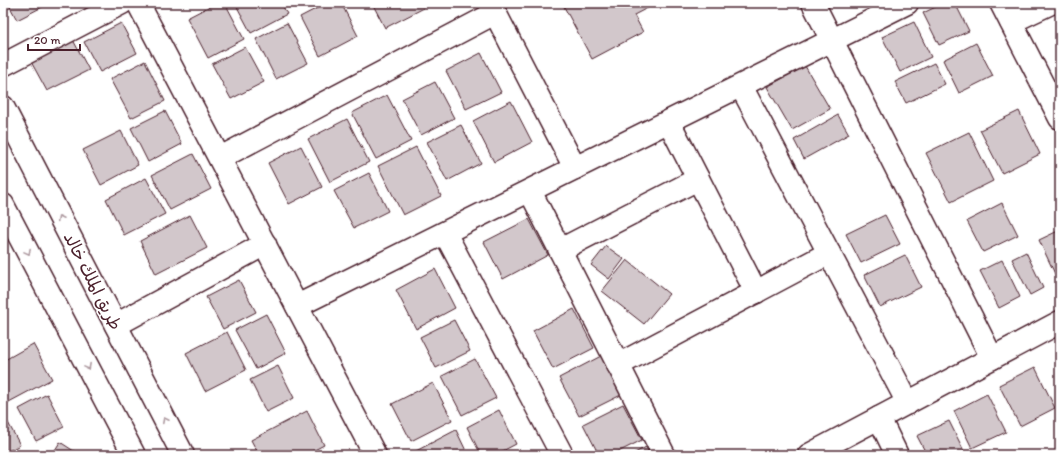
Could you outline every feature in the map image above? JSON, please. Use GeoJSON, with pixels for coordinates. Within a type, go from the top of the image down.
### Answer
{"type":"FeatureCollection","features":[{"type":"Feature","properties":{"kind":"street"},"geometry":{"type":"LineString","coordinates":[[3,65],[122,3]]}},
{"type":"Feature","properties":{"kind":"street"},"geometry":{"type":"LineString","coordinates":[[138,3],[375,455]]}},
{"type":"Feature","properties":{"kind":"street"},"geometry":{"type":"LineString","coordinates":[[813,3],[992,358]]}},
{"type":"Feature","properties":{"kind":"street"},"geometry":{"type":"LineString","coordinates":[[297,306],[907,3]]}},
{"type":"Feature","properties":{"kind":"street"},"geometry":{"type":"LineString","coordinates":[[1051,3],[1006,12],[1060,118]]}},
{"type":"Feature","properties":{"kind":"street"},"geometry":{"type":"LineString","coordinates":[[220,158],[492,8],[575,168]]}},
{"type":"Feature","properties":{"kind":"street"},"geometry":{"type":"LineString","coordinates":[[741,86],[908,403]]}},
{"type":"Feature","properties":{"kind":"street","name":"طريق الملك خالد"},"geometry":{"type":"LineString","coordinates":[[3,107],[182,455]]}},
{"type":"Feature","properties":{"kind":"street"},"geometry":{"type":"LineString","coordinates":[[668,122],[756,292]]}},
{"type":"Feature","properties":{"kind":"street"},"geometry":{"type":"LineString","coordinates":[[560,250],[698,179]]}},
{"type":"Feature","properties":{"kind":"street"},"geometry":{"type":"LineString","coordinates":[[530,191],[664,455]]}},
{"type":"Feature","properties":{"kind":"street"},"geometry":{"type":"LineString","coordinates":[[3,205],[134,455]]}},
{"type":"Feature","properties":{"kind":"street"},"geometry":{"type":"LineString","coordinates":[[444,233],[562,455]]}},
{"type":"Feature","properties":{"kind":"street"},"geometry":{"type":"LineString","coordinates":[[116,325],[265,244]]}},
{"type":"Feature","properties":{"kind":"street"},"geometry":{"type":"LineString","coordinates":[[618,365],[829,253]]}},
{"type":"Feature","properties":{"kind":"street"},"geometry":{"type":"LineString","coordinates":[[809,455],[1060,322]]}},
{"type":"Feature","properties":{"kind":"street"},"geometry":{"type":"LineString","coordinates":[[879,418],[897,455]]}},
{"type":"Feature","properties":{"kind":"building"},"geometry":{"type":"Polygon","coordinates":[[[8,3],[50,3],[17,20],[8,3]]]}},
{"type":"Feature","properties":{"kind":"building"},"geometry":{"type":"Polygon","coordinates":[[[216,3],[225,3],[244,39],[208,58],[187,18],[216,3]]]}},
{"type":"Feature","properties":{"kind":"building"},"geometry":{"type":"Polygon","coordinates":[[[235,3],[281,3],[287,14],[251,33],[235,3]]]}},
{"type":"Feature","properties":{"kind":"building"},"geometry":{"type":"Polygon","coordinates":[[[327,3],[341,3],[358,36],[320,56],[300,17],[327,3]]]}},
{"type":"Feature","properties":{"kind":"building"},"geometry":{"type":"Polygon","coordinates":[[[372,3],[421,3],[424,8],[385,28],[372,3]]]}},
{"type":"Feature","properties":{"kind":"building"},"geometry":{"type":"Polygon","coordinates":[[[562,3],[657,3],[634,15],[643,32],[592,59],[562,3]]]}},
{"type":"Feature","properties":{"kind":"building"},"geometry":{"type":"Polygon","coordinates":[[[944,3],[955,3],[969,31],[939,45],[923,13],[944,3]]]}},
{"type":"Feature","properties":{"kind":"building"},"geometry":{"type":"Polygon","coordinates":[[[914,22],[931,57],[900,72],[882,37],[914,22]]]}},
{"type":"Feature","properties":{"kind":"building"},"geometry":{"type":"Polygon","coordinates":[[[121,23],[137,53],[100,72],[84,42],[121,23]]]}},
{"type":"Feature","properties":{"kind":"building"},"geometry":{"type":"Polygon","coordinates":[[[287,23],[308,63],[276,79],[256,39],[287,23]]]}},
{"type":"Feature","properties":{"kind":"building"},"geometry":{"type":"Polygon","coordinates":[[[72,38],[89,70],[47,91],[30,60],[72,38]]]}},
{"type":"Feature","properties":{"kind":"building"},"geometry":{"type":"Polygon","coordinates":[[[976,43],[993,76],[959,93],[943,60],[976,43]]]}},
{"type":"Feature","properties":{"kind":"building"},"geometry":{"type":"Polygon","coordinates":[[[245,47],[264,82],[231,99],[212,64],[245,47]]]}},
{"type":"Feature","properties":{"kind":"building"},"geometry":{"type":"Polygon","coordinates":[[[481,53],[501,92],[466,109],[446,71],[481,53]]]}},
{"type":"Feature","properties":{"kind":"building"},"geometry":{"type":"Polygon","coordinates":[[[145,61],[165,101],[131,118],[110,79],[145,61]]]}},
{"type":"Feature","properties":{"kind":"building"},"geometry":{"type":"Polygon","coordinates":[[[934,63],[945,84],[906,103],[895,82],[934,63]]]}},
{"type":"Feature","properties":{"kind":"building"},"geometry":{"type":"Polygon","coordinates":[[[805,66],[830,109],[792,130],[767,87],[805,66]]]}},
{"type":"Feature","properties":{"kind":"building"},"geometry":{"type":"Polygon","coordinates":[[[435,82],[454,118],[421,135],[402,99],[435,82]]]}},
{"type":"Feature","properties":{"kind":"building"},"geometry":{"type":"Polygon","coordinates":[[[387,95],[411,141],[376,159],[352,113],[387,95]]]}},
{"type":"Feature","properties":{"kind":"building"},"geometry":{"type":"Polygon","coordinates":[[[511,101],[532,142],[494,162],[473,121],[511,101]]]}},
{"type":"Feature","properties":{"kind":"building"},"geometry":{"type":"Polygon","coordinates":[[[165,111],[182,144],[148,162],[131,128],[165,111]]]}},
{"type":"Feature","properties":{"kind":"building"},"geometry":{"type":"Polygon","coordinates":[[[1019,111],[1040,154],[1002,173],[980,130],[1019,111]]]}},
{"type":"Feature","properties":{"kind":"building"},"geometry":{"type":"Polygon","coordinates":[[[838,115],[849,134],[804,159],[794,140],[838,115]]]}},
{"type":"Feature","properties":{"kind":"building"},"geometry":{"type":"Polygon","coordinates":[[[347,119],[369,162],[330,182],[308,139],[347,119]]]}},
{"type":"Feature","properties":{"kind":"building"},"geometry":{"type":"Polygon","coordinates":[[[461,125],[481,163],[447,181],[427,142],[461,125]]]}},
{"type":"Feature","properties":{"kind":"building"},"geometry":{"type":"Polygon","coordinates":[[[121,131],[138,165],[101,185],[83,150],[121,131]]]}},
{"type":"Feature","properties":{"kind":"building"},"geometry":{"type":"Polygon","coordinates":[[[969,132],[993,181],[951,202],[926,153],[969,132]]]}},
{"type":"Feature","properties":{"kind":"building"},"geometry":{"type":"Polygon","coordinates":[[[301,146],[322,187],[289,204],[268,163],[301,146]]]}},
{"type":"Feature","properties":{"kind":"building"},"geometry":{"type":"Polygon","coordinates":[[[416,147],[441,196],[403,215],[378,166],[416,147]]]}},
{"type":"Feature","properties":{"kind":"building"},"geometry":{"type":"Polygon","coordinates":[[[193,154],[211,189],[170,210],[152,175],[193,154]]]}},
{"type":"Feature","properties":{"kind":"building"},"geometry":{"type":"Polygon","coordinates":[[[369,173],[388,211],[354,228],[334,191],[369,173]]]}},
{"type":"Feature","properties":{"kind":"building"},"geometry":{"type":"Polygon","coordinates":[[[146,178],[165,214],[124,235],[106,199],[146,178]]]}},
{"type":"Feature","properties":{"kind":"building"},"geometry":{"type":"Polygon","coordinates":[[[1002,203],[1018,235],[983,252],[967,221],[1002,203]]]}},
{"type":"Feature","properties":{"kind":"building"},"geometry":{"type":"Polygon","coordinates":[[[190,215],[207,248],[156,274],[140,241],[190,215]]]}},
{"type":"Feature","properties":{"kind":"building"},"geometry":{"type":"Polygon","coordinates":[[[885,215],[900,244],[861,263],[846,234],[885,215]]]}},
{"type":"Feature","properties":{"kind":"building"},"geometry":{"type":"Polygon","coordinates":[[[529,219],[548,255],[503,279],[484,242],[529,219]]]}},
{"type":"Feature","properties":{"kind":"building"},"geometry":{"type":"Polygon","coordinates":[[[1060,230],[1060,274],[1056,276],[1039,240],[1060,230]]]}},
{"type":"Feature","properties":{"kind":"building"},"geometry":{"type":"Polygon","coordinates":[[[606,246],[624,259],[609,279],[591,265],[606,246]]]}},
{"type":"Feature","properties":{"kind":"building"},"geometry":{"type":"Polygon","coordinates":[[[1026,252],[1043,288],[1030,295],[1012,259],[1026,252]]]}},
{"type":"Feature","properties":{"kind":"building"},"geometry":{"type":"Polygon","coordinates":[[[905,255],[921,287],[880,307],[864,275],[905,255]]]}},
{"type":"Feature","properties":{"kind":"building"},"geometry":{"type":"Polygon","coordinates":[[[627,260],[669,294],[644,324],[602,291],[627,260]]]}},
{"type":"Feature","properties":{"kind":"building"},"geometry":{"type":"Polygon","coordinates":[[[1002,260],[1020,297],[999,308],[980,271],[1002,260]]]}},
{"type":"Feature","properties":{"kind":"building"},"geometry":{"type":"Polygon","coordinates":[[[435,269],[455,308],[416,329],[396,290],[435,269]]]}},
{"type":"Feature","properties":{"kind":"building"},"geometry":{"type":"Polygon","coordinates":[[[239,280],[256,312],[223,329],[206,297],[239,280]]]}},
{"type":"Feature","properties":{"kind":"building"},"geometry":{"type":"Polygon","coordinates":[[[574,309],[594,348],[553,369],[533,331],[574,309]]]}},
{"type":"Feature","properties":{"kind":"building"},"geometry":{"type":"Polygon","coordinates":[[[266,314],[286,353],[256,369],[235,330],[266,314]]]}},
{"type":"Feature","properties":{"kind":"building"},"geometry":{"type":"Polygon","coordinates":[[[454,320],[470,351],[436,368],[420,337],[454,320]]]}},
{"type":"Feature","properties":{"kind":"building"},"geometry":{"type":"Polygon","coordinates":[[[227,332],[246,370],[205,391],[186,353],[227,332]]]}},
{"type":"Feature","properties":{"kind":"building"},"geometry":{"type":"Polygon","coordinates":[[[33,344],[52,379],[7,403],[3,396],[3,361],[33,344]]]}},
{"type":"Feature","properties":{"kind":"building"},"geometry":{"type":"Polygon","coordinates":[[[601,356],[621,395],[579,416],[559,378],[601,356]]]}},
{"type":"Feature","properties":{"kind":"building"},"geometry":{"type":"Polygon","coordinates":[[[475,359],[496,398],[462,415],[442,376],[475,359]]]}},
{"type":"Feature","properties":{"kind":"building"},"geometry":{"type":"Polygon","coordinates":[[[278,366],[294,398],[266,412],[250,380],[278,366]]]}},
{"type":"Feature","properties":{"kind":"building"},"geometry":{"type":"Polygon","coordinates":[[[1035,367],[1055,408],[1020,426],[999,385],[1035,367]]]}},
{"type":"Feature","properties":{"kind":"building"},"geometry":{"type":"Polygon","coordinates":[[[433,383],[452,420],[411,441],[392,404],[433,383]]]}},
{"type":"Feature","properties":{"kind":"building"},"geometry":{"type":"Polygon","coordinates":[[[47,394],[64,427],[36,441],[19,409],[47,394]]]}},
{"type":"Feature","properties":{"kind":"building"},"geometry":{"type":"Polygon","coordinates":[[[987,394],[1006,432],[972,448],[954,411],[987,394]]]}},
{"type":"Feature","properties":{"kind":"building"},"geometry":{"type":"Polygon","coordinates":[[[623,404],[642,440],[612,455],[599,455],[583,424],[623,404]]]}},
{"type":"Feature","properties":{"kind":"building"},"geometry":{"type":"Polygon","coordinates":[[[499,410],[516,444],[495,455],[481,455],[467,427],[499,410]]]}},
{"type":"Feature","properties":{"kind":"building"},"geometry":{"type":"Polygon","coordinates":[[[307,411],[324,445],[305,455],[259,455],[251,440],[307,411]]]}},
{"type":"Feature","properties":{"kind":"building"},"geometry":{"type":"Polygon","coordinates":[[[5,417],[20,445],[3,454],[3,418],[5,417]]]}},
{"type":"Feature","properties":{"kind":"building"},"geometry":{"type":"Polygon","coordinates":[[[949,421],[966,455],[927,455],[917,436],[949,421]]]}},
{"type":"Feature","properties":{"kind":"building"},"geometry":{"type":"Polygon","coordinates":[[[456,430],[468,455],[418,455],[416,451],[456,430]]]}},
{"type":"Feature","properties":{"kind":"building"},"geometry":{"type":"Polygon","coordinates":[[[60,442],[80,455],[52,455],[60,442]]]}},
{"type":"Feature","properties":{"kind":"building"},"geometry":{"type":"Polygon","coordinates":[[[646,447],[650,455],[631,455],[646,447]]]}}]}
